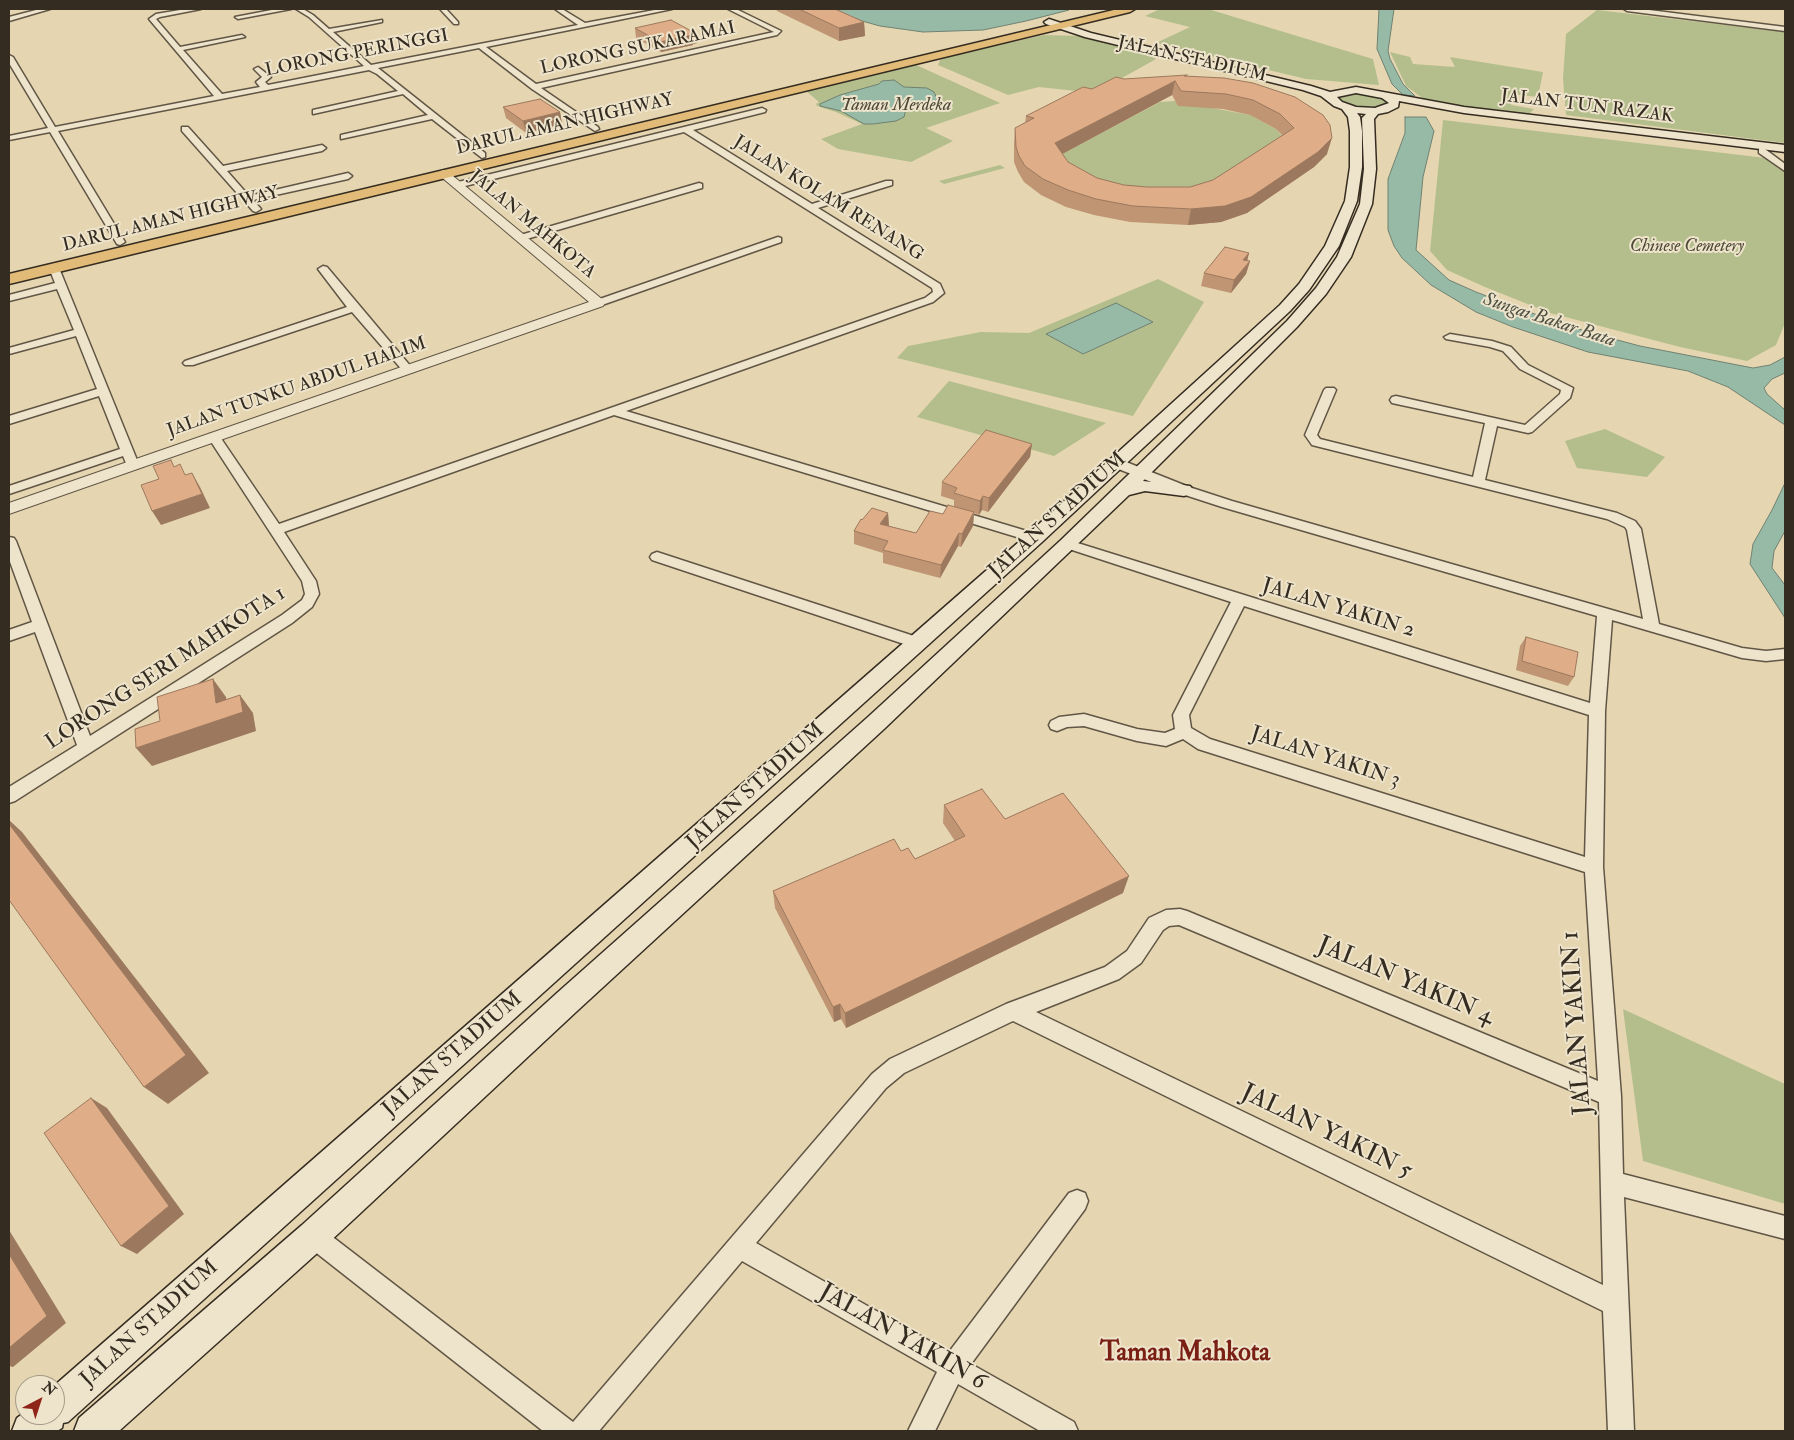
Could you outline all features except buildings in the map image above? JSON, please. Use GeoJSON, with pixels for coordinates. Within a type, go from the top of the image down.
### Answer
{"type":"FeatureCollection","features":[{"type":"Feature","properties":{"kind":"main road","name":"DARUL AMAN HIGHWAY"},"geometry":{"type":"LineString","coordinates":[[9,279],[1031,33],[1104,9]]}},
{"type":"Feature","properties":{"kind":"main road","name":"DARUL AMAN HIGHWAY"},"geometry":{"type":"LineString","coordinates":[[9,269],[120,242],[252,204],[482,156],[596,128],[1060,23],[1130,9]]}},
{"type":"Feature","properties":{"kind":"main road","name":"JALAN STADIUM"},"geometry":{"type":"LineString","coordinates":[[1060,23],[1088,35],[1307,88],[1342,99]]}},
{"type":"Feature","properties":{"kind":"main road","name":"JALAN STADIUM"},"geometry":{"type":"LineString","coordinates":[[65,1400],[1035,538],[1285,308],[1304,287],[1327,254],[1351,201],[1357,148],[1356,131],[1354,116],[1342,99],[1308,83],[1060,23]]}},
{"type":"Feature","properties":{"kind":"main road"},"geometry":{"type":"LineString","coordinates":[[1031,33],[1088,35]]}},
{"type":"Feature","properties":{"kind":"main road","name":"JALAN TUN RAZAK"},"geometry":{"type":"LineString","coordinates":[[1342,99],[1366,90],[1408,101],[1455,109],[1785,149]]}},
{"type":"Feature","properties":{"kind":"main road"},"geometry":{"type":"LineString","coordinates":[[1380,111],[1394,105],[1394,102],[1385,95]]}},
{"type":"Feature","properties":{"kind":"main road","name":"JALAN TUN RAZAK"},"geometry":{"type":"LineString","coordinates":[[1342,99],[1380,111],[1402,108],[1456,113],[1785,154]]}},
{"type":"Feature","properties":{"kind":"main road","name":"JALAN STADIUM"},"geometry":{"type":"LineString","coordinates":[[92,1431],[313,1236],[567,1002],[876,723],[1068,544],[1292,324],[1321,291],[1344,257],[1366,204],[1370,188],[1368,118],[1380,111]]}},
{"type":"Feature","properties":{"kind":"main road"},"geometry":{"type":"LineString","coordinates":[[1156,456],[1165,473],[1184,490]]}},
{"type":"Feature","properties":{"kind":"main road"},"geometry":{"type":"LineString","coordinates":[[1121,491],[1151,486],[1184,490]]}},
{"type":"Feature","properties":{"kind":"street"},"geometry":{"type":"LineString","coordinates":[[9,19],[43,9]]}},
{"type":"Feature","properties":{"kind":"street"},"geometry":{"type":"LineString","coordinates":[[198,9],[158,15],[152,19],[219,96]]}},
{"type":"Feature","properties":{"kind":"street"},"geometry":{"type":"LineString","coordinates":[[238,17],[288,9]]}},
{"type":"Feature","properties":{"kind":"street"},"geometry":{"type":"LineString","coordinates":[[299,9],[311,16],[370,67],[380,72],[482,156]]}},
{"type":"Feature","properties":{"kind":"street"},"geometry":{"type":"LineString","coordinates":[[443,9],[456,23]]}},
{"type":"Feature","properties":{"kind":"street"},"geometry":{"type":"LineString","coordinates":[[558,9],[583,25]]}},
{"type":"Feature","properties":{"kind":"street","name":"LORONG PERINGGI"},"geometry":{"type":"LineString","coordinates":[[9,138],[669,9]]}},
{"type":"Feature","properties":{"kind":"street","name":"LORONG SUKARAMAI"},"geometry":{"type":"LineString","coordinates":[[535,87],[777,33],[778,31],[732,9]]}},
{"type":"Feature","properties":{"kind":"street"},"geometry":{"type":"LineString","coordinates":[[1627,9],[1785,29]]}},
{"type":"Feature","properties":{"kind":"street"},"geometry":{"type":"LineString","coordinates":[[328,32],[380,21]]}},
{"type":"Feature","properties":{"kind":"street"},"geometry":{"type":"LineString","coordinates":[[179,49],[242,37]]}},
{"type":"Feature","properties":{"kind":"street"},"geometry":{"type":"LineString","coordinates":[[479,45],[535,87],[596,128]]}},
{"type":"Feature","properties":{"kind":"street"},"geometry":{"type":"LineString","coordinates":[[406,53],[413,58]]}},
{"type":"Feature","properties":{"kind":"street"},"geometry":{"type":"LineString","coordinates":[[9,57],[120,242]]}},
{"type":"Feature","properties":{"kind":"street"},"geometry":{"type":"LineString","coordinates":[[258,69],[266,77],[260,82],[265,87]]}},
{"type":"Feature","properties":{"kind":"street"},"geometry":{"type":"LineString","coordinates":[[316,112],[403,92]]}},
{"type":"Feature","properties":{"kind":"street"},"geometry":{"type":"LineString","coordinates":[[457,185],[762,110]]}},
{"type":"Feature","properties":{"kind":"street"},"geometry":{"type":"LineString","coordinates":[[344,137],[433,116]]}},
{"type":"Feature","properties":{"kind":"street"},"geometry":{"type":"LineString","coordinates":[[186,129],[252,204],[348,176]]}},
{"type":"Feature","properties":{"kind":"street","name":"JALAN KOLAM RENANG"},"geometry":{"type":"LineString","coordinates":[[612,411],[929,300],[938,293],[936,286],[686,129]]}},
{"type":"Feature","properties":{"kind":"street"},"geometry":{"type":"LineString","coordinates":[[222,169],[322,148]]}},
{"type":"Feature","properties":{"kind":"street"},"geometry":{"type":"LineString","coordinates":[[1762,151],[1785,168]]}},
{"type":"Feature","properties":{"kind":"street","name":"JALAN MAHKOTA"},"geometry":{"type":"LineString","coordinates":[[443,173],[598,303]]}},
{"type":"Feature","properties":{"kind":"street"},"geometry":{"type":"LineString","coordinates":[[811,207],[889,182]]}},
{"type":"Feature","properties":{"kind":"street"},"geometry":{"type":"LineString","coordinates":[[520,238],[699,186]]}},
{"type":"Feature","properties":{"kind":"street"},"geometry":{"type":"LineString","coordinates":[[598,303],[778,240]]}},
{"type":"Feature","properties":{"kind":"street"},"geometry":{"type":"LineString","coordinates":[[9,490],[130,458],[54,268]]}},
{"type":"Feature","properties":{"kind":"street"},"geometry":{"type":"LineString","coordinates":[[323,269],[408,370]]}},
{"type":"Feature","properties":{"kind":"street"},"geometry":{"type":"LineString","coordinates":[[9,298],[61,285]]}},
{"type":"Feature","properties":{"kind":"street","name":"JALAN TUNKU ABDUL HALIM"},"geometry":{"type":"LineString","coordinates":[[9,509],[130,458],[214,437],[598,303]]}},
{"type":"Feature","properties":{"kind":"street"},"geometry":{"type":"LineString","coordinates":[[189,363],[354,308]]}},
{"type":"Feature","properties":{"kind":"street"},"geometry":{"type":"LineString","coordinates":[[9,351],[80,332]]}},
{"type":"Feature","properties":{"kind":"street"},"geometry":{"type":"LineString","coordinates":[[1396,400],[1528,429],[1566,395],[1567,388],[1524,367],[1507,350],[1486,343],[1450,337]]}},
{"type":"Feature","properties":{"kind":"street"},"geometry":{"type":"LineString","coordinates":[[1330,390],[1311,436],[1316,442],[1612,516],[1630,524],[1634,529],[1652,626]]}},
{"type":"Feature","properties":{"kind":"street"},"geometry":{"type":"LineString","coordinates":[[9,420],[104,391]]}},
{"type":"Feature","properties":{"kind":"street"},"geometry":{"type":"LineString","coordinates":[[276,530],[612,411],[1035,538]]}},
{"type":"Feature","properties":{"kind":"street"},"geometry":{"type":"LineString","coordinates":[[1478,483],[1492,421]]}},
{"type":"Feature","properties":{"kind":"street","name":"LORONG SERI MAHKOTA 1"},"geometry":{"type":"LineString","coordinates":[[9,796],[287,619],[307,602],[312,594],[309,581],[214,437]]}},
{"type":"Feature","properties":{"kind":"street"},"geometry":{"type":"LineString","coordinates":[[1116,463],[1184,490],[1245,510],[1742,653],[1766,656],[1785,654]]}},
{"type":"Feature","properties":{"kind":"street"},"geometry":{"type":"LineString","coordinates":[[9,541],[86,747]]}},
{"type":"Feature","properties":{"kind":"street","name":"JALAN YAKIN 2"},"geometry":{"type":"LineString","coordinates":[[1068,544],[1240,600],[1597,711]]}},
{"type":"Feature","properties":{"kind":"street"},"geometry":{"type":"LineString","coordinates":[[658,557],[918,643]]}},
{"type":"Feature","properties":{"kind":"street"},"geometry":{"type":"LineString","coordinates":[[1056,724],[1065,721],[1084,720],[1137,735],[1166,740],[1184,732],[1181,724],[1181,715],[1240,600]]}},
{"type":"Feature","properties":{"kind":"street","name":"JALAN YAKIN 1"},"geometry":{"type":"LineString","coordinates":[[1604,612],[1597,711],[1594,867],[1610,1096],[1615,1304],[1622,1431]]}},
{"type":"Feature","properties":{"kind":"street"},"geometry":{"type":"LineString","coordinates":[[9,636],[40,624]]}},
{"type":"Feature","properties":{"kind":"street","name":"JALAN YAKIN 3"},"geometry":{"type":"LineString","coordinates":[[1184,732],[1204,744],[1594,867]]}},
{"type":"Feature","properties":{"kind":"street","name":"JALAN YAKIN 4"},"geometry":{"type":"LineString","coordinates":[[1012,1011],[1112,972],[1134,957],[1156,924],[1166,918],[1180,917],[1610,1096]]}},
{"type":"Feature","properties":{"kind":"street"},"geometry":{"type":"LineString","coordinates":[[582,1431],[879,1080],[897,1066],[1012,1011]]}},
{"type":"Feature","properties":{"kind":"street","name":"JALAN YAKIN 5"},"geometry":{"type":"LineString","coordinates":[[1012,1011],[1615,1304]]}},
{"type":"Feature","properties":{"kind":"street"},"geometry":{"type":"LineString","coordinates":[[1613,1183],[1785,1227]]}},
{"type":"Feature","properties":{"kind":"street"},"geometry":{"type":"LineString","coordinates":[[921,1431],[954,1367],[1076,1201]]}},
{"type":"Feature","properties":{"kind":"street"},"geometry":{"type":"LineString","coordinates":[[313,1236],[564,1431]]}},
{"type":"Feature","properties":{"kind":"street","name":"JALAN YAKIN 6"},"geometry":{"type":"LineString","coordinates":[[738,1246],[1065,1431]]}},
{"type":"Feature","properties":{"kind":"green space"},"geometry":{"type":"Polygon","coordinates":[[[1160,9],[1208,9],[1373,59],[1379,85],[1306,79],[1156,43],[1190,27],[1145,16],[1160,9]]]}},
{"type":"Feature","properties":{"kind":"green space"},"geometry":{"type":"Polygon","coordinates":[[[1597,10],[1785,32],[1785,143],[1566,115],[1563,79],[1566,34],[1597,10]]]}},
{"type":"Feature","properties":{"kind":"green space","name":"Taman Merdeka"},"geometry":{"type":"Polygon","coordinates":[[[1044,35],[1080,36],[1140,49],[1156,59],[1095,93],[1039,87],[1008,95],[938,65],[940,60],[947,57],[1044,35]]]}},
{"type":"Feature","properties":{"kind":"green space"},"geometry":{"type":"Polygon","coordinates":[[[1390,52],[1410,57],[1413,64],[1455,67],[1450,57],[1543,72],[1538,97],[1511,94],[1511,105],[1534,109],[1529,114],[1428,102],[1406,86],[1390,52]]]}},
{"type":"Feature","properties":{"kind":"green space","name":"Taman Merdeka"},"geometry":{"type":"Polygon","coordinates":[[[914,64],[1000,103],[926,128],[953,141],[911,162],[838,149],[821,139],[862,124],[817,106],[816,104],[819,102],[806,91],[914,64]]]}},
{"type":"Feature","properties":{"kind":"green space"},"geometry":{"type":"Polygon","coordinates":[[[1350,91],[1380,95],[1389,104],[1381,109],[1351,107],[1338,101],[1337,97],[1350,91]]]}},
{"type":"Feature","properties":{"kind":"green space"},"geometry":{"type":"Polygon","coordinates":[[[1175,101],[1250,115],[1276,129],[1284,138],[1181,204],[1045,163],[1160,102],[1175,101]]]}},
{"type":"Feature","properties":{"kind":"green space","name":"Chinese Cemetery"},"geometry":{"type":"Polygon","coordinates":[[[1443,120],[1766,158],[1785,171],[1785,323],[1776,345],[1747,361],[1680,347],[1550,313],[1447,270],[1430,251],[1443,120]]]}},
{"type":"Feature","properties":{"kind":"green space"},"geometry":{"type":"Polygon","coordinates":[[[1000,165],[1005,168],[944,184],[939,181],[1000,165]]]}},
{"type":"Feature","properties":{"kind":"green space"},"geometry":{"type":"Polygon","coordinates":[[[1158,279],[1204,302],[1133,416],[897,358],[908,346],[981,332],[1029,333],[1158,279]]]}},
{"type":"Feature","properties":{"kind":"green space"},"geometry":{"type":"Polygon","coordinates":[[[949,381],[1106,423],[1054,456],[917,417],[949,381]]]}},
{"type":"Feature","properties":{"kind":"green space"},"geometry":{"type":"Polygon","coordinates":[[[1605,429],[1665,457],[1647,477],[1577,468],[1565,441],[1605,429]]]}},
{"type":"Feature","properties":{"kind":"green space"},"geometry":{"type":"Polygon","coordinates":[[[1623,1009],[1785,1084],[1785,1204],[1643,1161],[1623,1009]]]}},
{"type":"Feature","properties":{"kind":"water"},"geometry":{"type":"Polygon","coordinates":[[[831,9],[1069,10],[983,30],[923,32],[880,26],[831,9]]]}},
{"type":"Feature","properties":{"kind":"water"},"geometry":{"type":"Polygon","coordinates":[[[1379,9],[1394,9],[1388,51],[1403,84],[1415,96],[1403,95],[1392,84],[1377,49],[1379,9]]]}},
{"type":"Feature","properties":{"kind":"water"},"geometry":{"type":"Polygon","coordinates":[[[894,80],[904,87],[927,88],[934,92],[937,99],[933,103],[906,109],[904,117],[896,121],[873,124],[864,124],[841,111],[820,106],[820,104],[840,95],[879,84],[882,81],[894,80]]]}},
{"type":"Feature","properties":{"kind":"water","name":"Sungai Bakar Bata"},"geometry":{"type":"Polygon","coordinates":[[[1405,117],[1426,117],[1434,131],[1423,177],[1416,250],[1449,280],[1540,316],[1591,333],[1640,346],[1753,368],[1770,365],[1785,357],[1785,373],[1772,379],[1764,388],[1767,394],[1785,410],[1785,425],[1728,387],[1688,371],[1588,352],[1513,327],[1476,312],[1431,285],[1402,258],[1394,246],[1388,230],[1388,179],[1405,133],[1405,117]]]}},
{"type":"Feature","properties":{"kind":"water"},"geometry":{"type":"Polygon","coordinates":[[[1116,303],[1153,322],[1083,354],[1046,334],[1116,303]]]}},
{"type":"Feature","properties":{"kind":"water"},"geometry":{"type":"Polygon","coordinates":[[[1785,483],[1785,531],[1774,551],[1772,568],[1785,585],[1785,618],[1750,564],[1753,544],[1785,483]]]}},
{"type":"Feature","properties":{"kind":"district","name":"Taman Mahkota"},"geometry":{"type":"Point","coordinates":[1185,1354]}}]}
